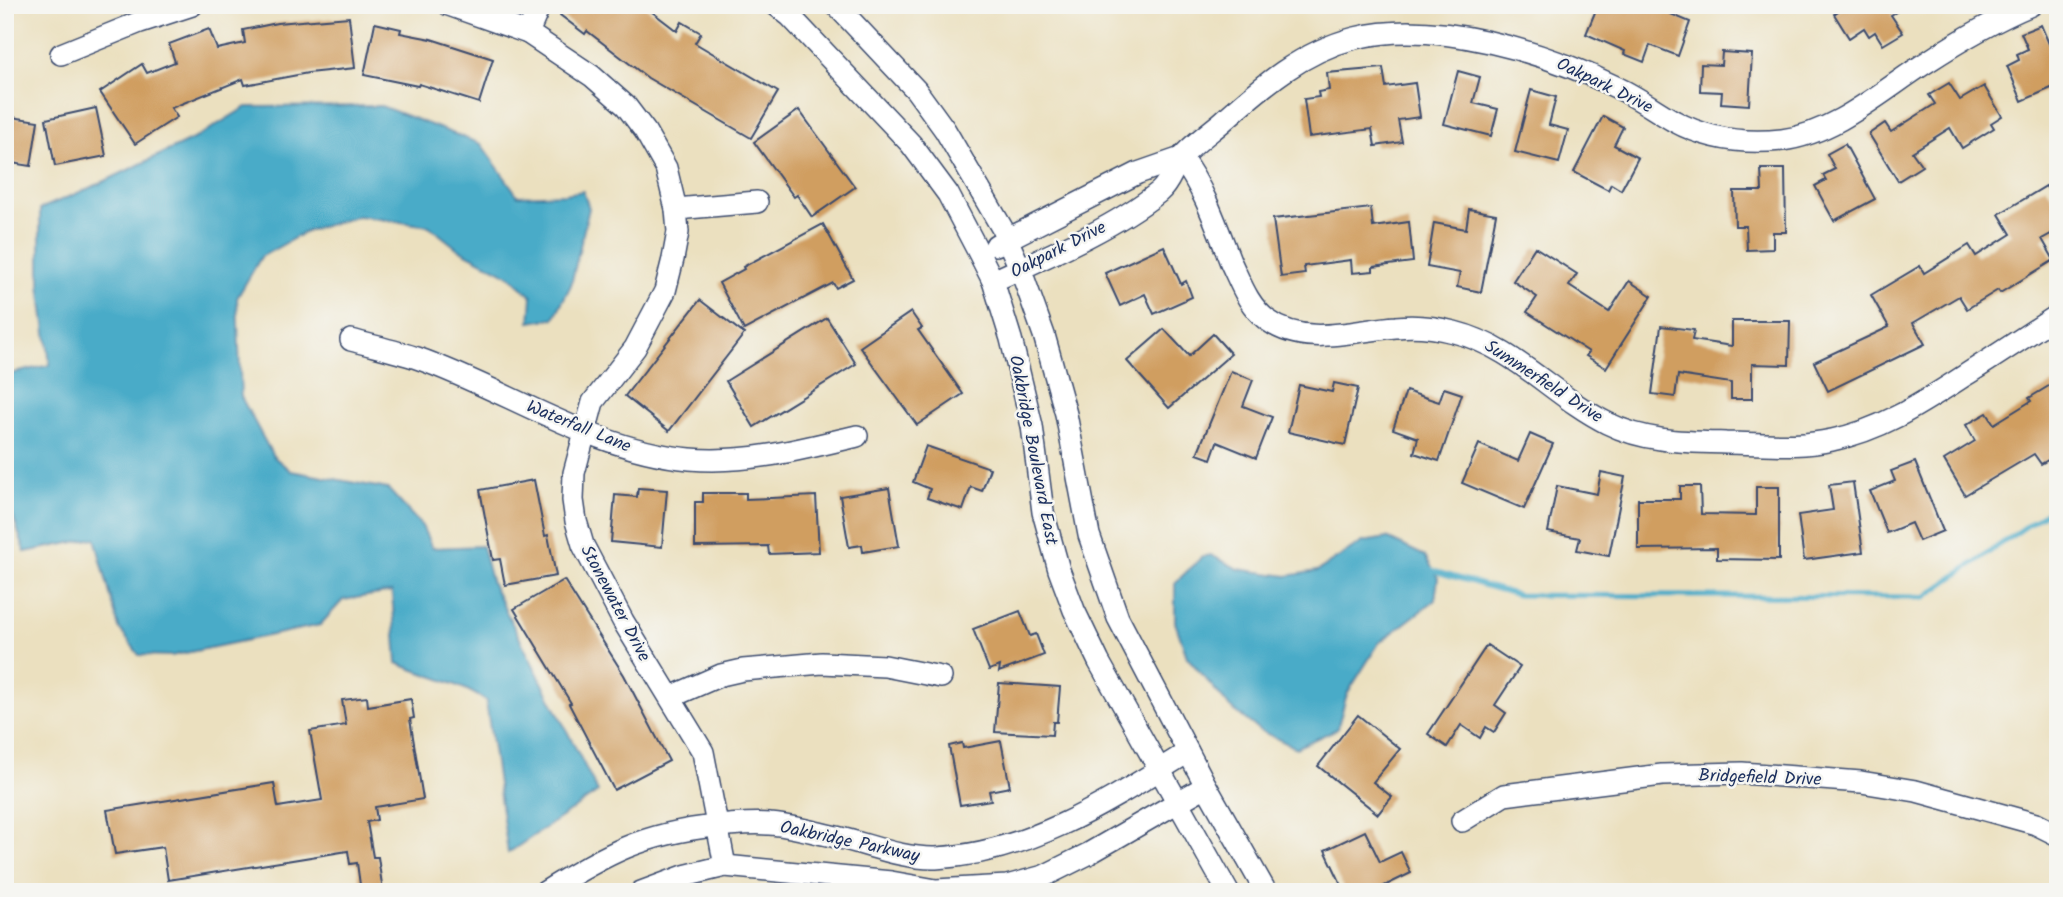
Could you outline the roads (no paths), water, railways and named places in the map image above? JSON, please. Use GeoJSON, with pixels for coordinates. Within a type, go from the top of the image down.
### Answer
{"type":"FeatureCollection","features":[{"type":"Feature","properties":{"kind":"street"},"geometry":{"type":"LineString","coordinates":[[61,54],[140,22],[192,5]]}},
{"type":"Feature","properties":{"kind":"street","name":"Stonewater Drive"},"geometry":{"type":"LineString","coordinates":[[449,5],[528,33],[592,76],[626,106],[646,131],[666,168],[676,209],[678,232],[673,259],[664,291],[635,348],[593,402],[574,473],[573,500],[583,545],[623,621],[703,752],[725,866]]}},
{"type":"Feature","properties":{"kind":"street"},"geometry":{"type":"LineString","coordinates":[[528,33],[540,5]]}},
{"type":"Feature","properties":{"kind":"street","name":"Oakbridge Boulevard East"},"geometry":{"type":"LineString","coordinates":[[776,5],[911,144],[948,194],[979,253],[993,281],[1011,339],[1029,414],[1043,512],[1059,570],[1086,637],[1228,892]]}},
{"type":"Feature","properties":{"kind":"street","name":"Oakbridge Boulevard East"},"geometry":{"type":"LineString","coordinates":[[836,5],[916,90],[945,130],[1007,239],[1044,335],[1066,414],[1089,535],[1118,618],[1206,786],[1266,892]]}},
{"type":"Feature","properties":{"kind":"street","name":"Oakpark Drive"},"geometry":{"type":"LineString","coordinates":[[993,281],[1115,220],[1162,190],[1181,158],[1259,88],[1293,63],[1315,51],[1354,39],[1378,34],[1450,36],[1504,45],[1566,64],[1591,75],[1675,122],[1705,134],[1730,141],[1756,142],[1786,139],[1832,123],[1963,39],[2031,5]]}},
{"type":"Feature","properties":{"kind":"street","name":"Oakpark Drive"},"geometry":{"type":"LineString","coordinates":[[979,253],[1138,173],[1181,158]]}},
{"type":"Feature","properties":{"kind":"street","name":"Summerfield Drive"},"geometry":{"type":"LineString","coordinates":[[1181,158],[1200,190],[1245,295],[1258,312],[1276,326],[1308,336],[1397,327],[1424,327],[1470,335],[1495,346],[1524,364],[1597,417],[1646,437],[1675,442],[1802,444],[1859,434],[1886,424],[1916,407],[2058,315]]}},
{"type":"Feature","properties":{"kind":"street"},"geometry":{"type":"LineString","coordinates":[[1096,195],[1115,220]]}},
{"type":"Feature","properties":{"kind":"street"},"geometry":{"type":"LineString","coordinates":[[676,209],[757,202]]}},
{"type":"Feature","properties":{"kind":"street","name":"Waterfall Lane"},"geometry":{"type":"LineString","coordinates":[[351,340],[417,358],[617,445],[655,454],[691,459],[765,457],[857,436]]}},
{"type":"Feature","properties":{"kind":"street"},"geometry":{"type":"LineString","coordinates":[[671,697],[697,684],[732,672],[809,664],[874,665],[941,677]]}},
{"type":"Feature","properties":{"kind":"street","name":"Oakbridge Parkway"},"geometry":{"type":"LineString","coordinates":[[545,892],[603,857],[642,840],[686,829],[718,826],[770,824],[839,838],[888,852],[933,858],[963,855],[1017,843],[1057,828],[1089,812],[1188,752]]}},
{"type":"Feature","properties":{"kind":"street","name":"Bridgefield Drive"},"geometry":{"type":"LineString","coordinates":[[1462,821],[1504,795],[1662,775],[1742,773],[1861,782],[1916,791],[2036,824],[2058,835]]}},
{"type":"Feature","properties":{"kind":"street","name":"Oakbridge Parkway"},"geometry":{"type":"LineString","coordinates":[[641,892],[725,866],[891,881],[936,890],[1007,886],[1044,876],[1088,854],[1206,786]]}},
{"type":"Feature","properties":{"kind":"water"},"geometry":{"type":"Polygon","coordinates":[[[381,106],[481,144],[518,196],[583,191],[589,208],[571,285],[554,318],[530,322],[532,297],[510,276],[458,249],[429,226],[358,216],[307,231],[261,257],[237,298],[241,397],[273,456],[291,471],[388,489],[422,526],[432,548],[482,546],[492,584],[598,792],[508,853],[486,701],[453,684],[397,663],[392,592],[343,600],[320,625],[171,656],[139,655],[119,628],[95,538],[25,552],[5,492],[5,375],[50,365],[40,285],[40,209],[197,137],[246,107],[381,106]]]}},
{"type":"Feature","properties":{"kind":"water"},"geometry":{"type":"Polygon","coordinates":[[[1387,538],[1425,556],[1438,578],[1435,600],[1379,643],[1347,694],[1337,729],[1296,748],[1259,730],[1230,707],[1187,657],[1175,622],[1175,583],[1202,557],[1211,555],[1238,569],[1287,576],[1317,571],[1363,542],[1387,538]]]}},
{"type":"Feature","properties":{"kind":"waterway"},"geometry":{"type":"LineString","coordinates":[[1430,570],[1518,595],[1925,597],[2058,504]]}}]}
